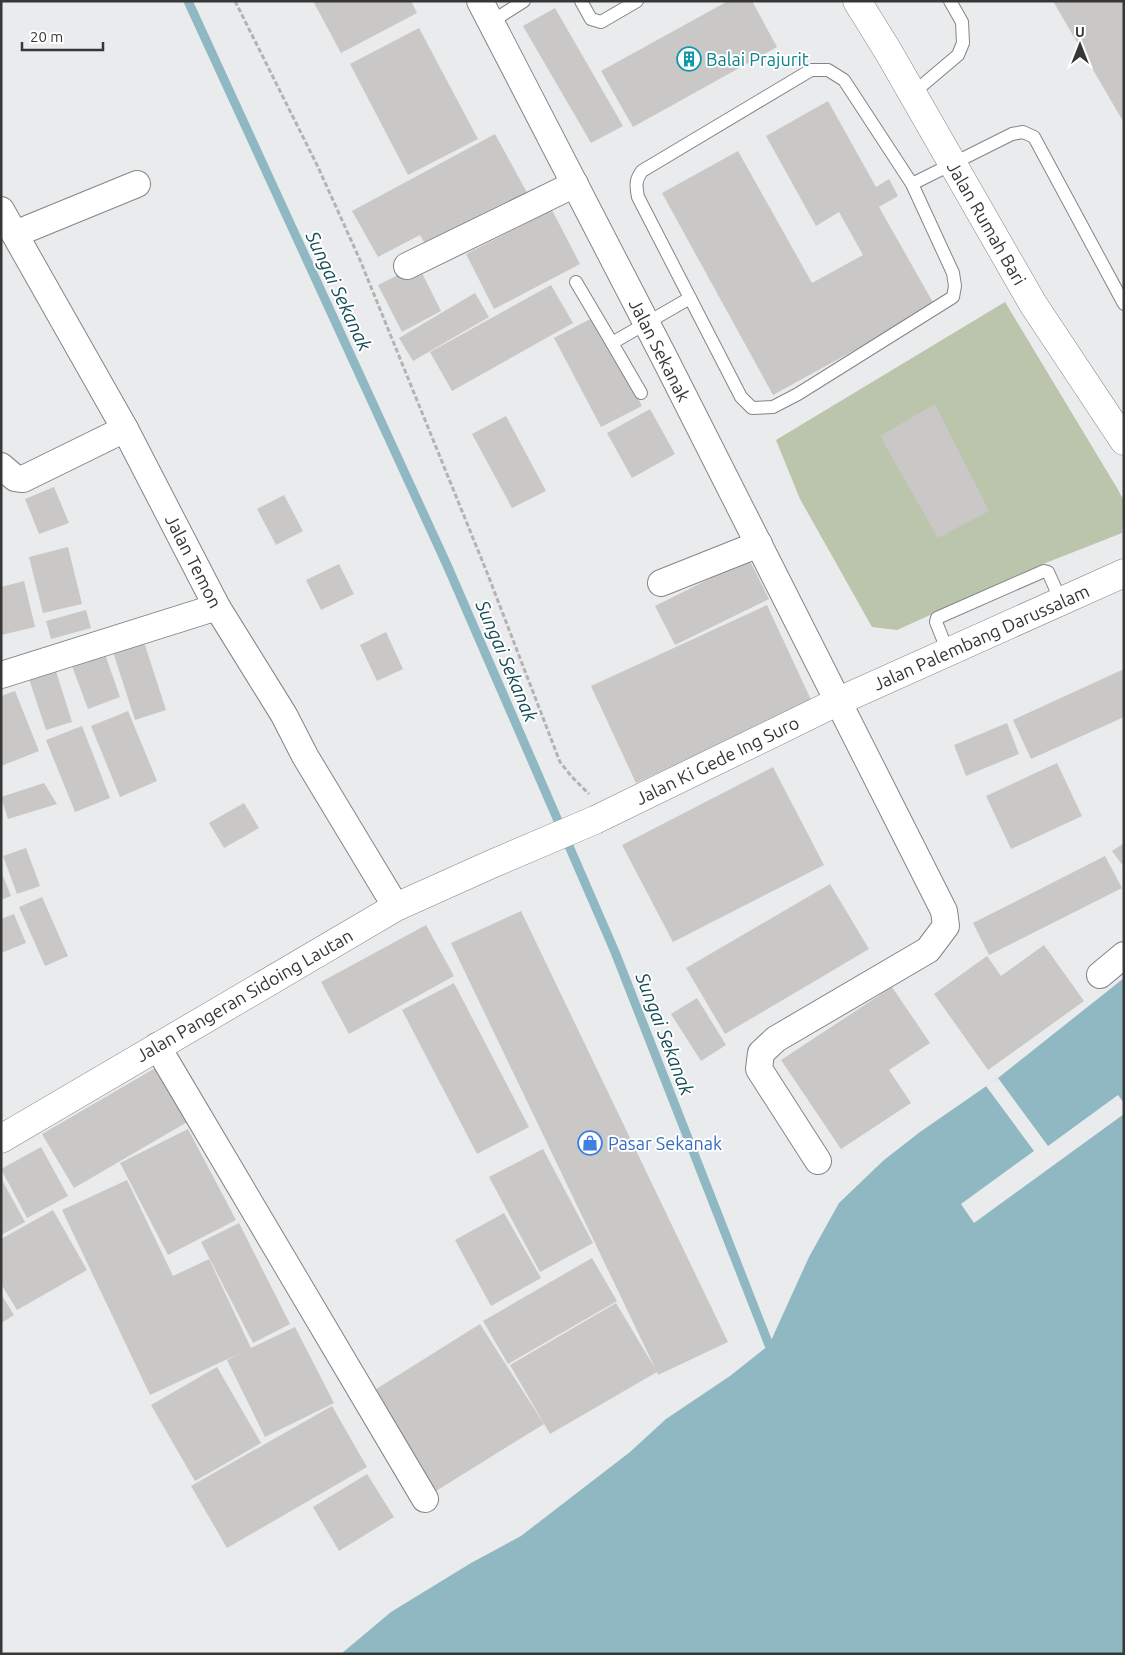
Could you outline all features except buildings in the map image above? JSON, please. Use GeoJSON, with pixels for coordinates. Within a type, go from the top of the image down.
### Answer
{"type":"FeatureCollection","features":[{"type":"Feature","properties":{"kind":"street","name":"Jalan Rumah Bari"},"geometry":{"type":"LineString","coordinates":[[857,1],[888,51],[1033,304],[1121,432]]}},
{"type":"Feature","properties":{"kind":"street","name":"Jalan Sekanak"},"geometry":{"type":"LineString","coordinates":[[486,12],[839,701],[944,911],[946,926],[928,950],[776,1039],[761,1053],[759,1069],[818,1161]]}},
{"type":"Feature","properties":{"kind":"street"},"geometry":{"type":"LineString","coordinates":[[15,234],[137,184]]}},
{"type":"Feature","properties":{"kind":"street"},"geometry":{"type":"LineString","coordinates":[[407,266],[575,184]]}},
{"type":"Feature","properties":{"kind":"street","name":"Jalan Temon"},"geometry":{"type":"LineString","coordinates":[[1,210],[125,429],[217,607],[284,715],[305,756],[396,907]]}},
{"type":"Feature","properties":{"kind":"street"},"geometry":{"type":"LineString","coordinates":[[1,466],[15,478],[23,479],[125,429]]}},
{"type":"Feature","properties":{"kind":"street"},"geometry":{"type":"LineString","coordinates":[[661,583],[759,544]]}},
{"type":"Feature","properties":{"kind":"street","name":"Jalan Palembang Darussalam"},"geometry":{"type":"LineString","coordinates":[[839,701],[1124,573]]}},
{"type":"Feature","properties":{"kind":"street"},"geometry":{"type":"LineString","coordinates":[[1,675],[217,607]]}},
{"type":"Feature","properties":{"kind":"street","name":"Jalan Ki Gede Ing Suro"},"geometry":{"type":"LineString","coordinates":[[494,863],[603,817],[839,701]]}},
{"type":"Feature","properties":{"kind":"street","name":"Jalan Pangeran Sidoing Lautan"},"geometry":{"type":"LineString","coordinates":[[1,1139],[396,907],[494,863]]}},
{"type":"Feature","properties":{"kind":"street"},"geometry":{"type":"LineString","coordinates":[[1100,975],[1124,955]]}},
{"type":"Feature","properties":{"kind":"street"},"geometry":{"type":"LineString","coordinates":[[157,1046],[425,1500]]}},
{"type":"Feature","properties":{"kind":"lane"},"geometry":{"type":"LineString","coordinates":[[486,12],[524,1]]}},
{"type":"Feature","properties":{"kind":"lane"},"geometry":{"type":"LineString","coordinates":[[581,1],[591,19],[601,22],[637,1]]}},
{"type":"Feature","properties":{"kind":"lane"},"geometry":{"type":"LineString","coordinates":[[912,94],[958,55],[963,43],[962,22],[950,1]]}},
{"type":"Feature","properties":{"kind":"lane"},"geometry":{"type":"LineString","coordinates":[[811,70],[828,70],[844,80],[912,184],[953,273],[955,286],[953,297],[798,394],[773,407],[752,408],[741,397],[638,197],[635,184],[642,171],[811,70]]}},
{"type":"Feature","properties":{"kind":"lane"},"geometry":{"type":"LineString","coordinates":[[912,184],[1012,134],[1023,132],[1034,138],[1124,304]]}},
{"type":"Feature","properties":{"kind":"lane"},"geometry":{"type":"LineString","coordinates":[[576,282],[641,393]]}},
{"type":"Feature","properties":{"kind":"lane"},"geometry":{"type":"LineString","coordinates":[[612,343],[690,298]]}},
{"type":"Feature","properties":{"kind":"path"},"geometry":{"type":"LineString","coordinates":[[234,1],[318,167],[360,260],[488,575],[560,762],[603,817]]}},
{"type":"Feature","properties":{"kind":"green space"},"geometry":{"type":"Polygon","coordinates":[[[1005,302],[1124,501],[1122,533],[1043,564],[897,630],[872,627],[800,499],[776,440],[1005,302]]]}},
{"type":"Feature","properties":{"kind":"water"},"geometry":{"type":"Polygon","coordinates":[[[1124,978],[1124,1654],[341,1654],[391,1612],[471,1563],[521,1536],[630,1452],[666,1419],[730,1376],[769,1345],[809,1257],[839,1203],[884,1160],[920,1132],[998,1078],[1124,978]]]}},
{"type":"Feature","properties":{"kind":"pier"},"geometry":{"type":"Polygon","coordinates":[[[998,1078],[1048,1146],[1118,1095],[1124,1103],[1124,1114],[974,1223],[961,1204],[1034,1151],[986,1086],[998,1078]]]}},
{"type":"Feature","properties":{"kind":"waterway","name":"Sungai Sekanak"},"geometry":{"type":"LineString","coordinates":[[188,1],[447,565],[615,952],[769,1345]]}},
{"type":"Feature","properties":{"kind":"place","name":"Balai Prajurit"},"geometry":{"type":"Point","coordinates":[689,59]}},
{"type":"Feature","properties":{"kind":"place","name":"Pasar Sekanak"},"geometry":{"type":"Point","coordinates":[590,1143]}}]}
